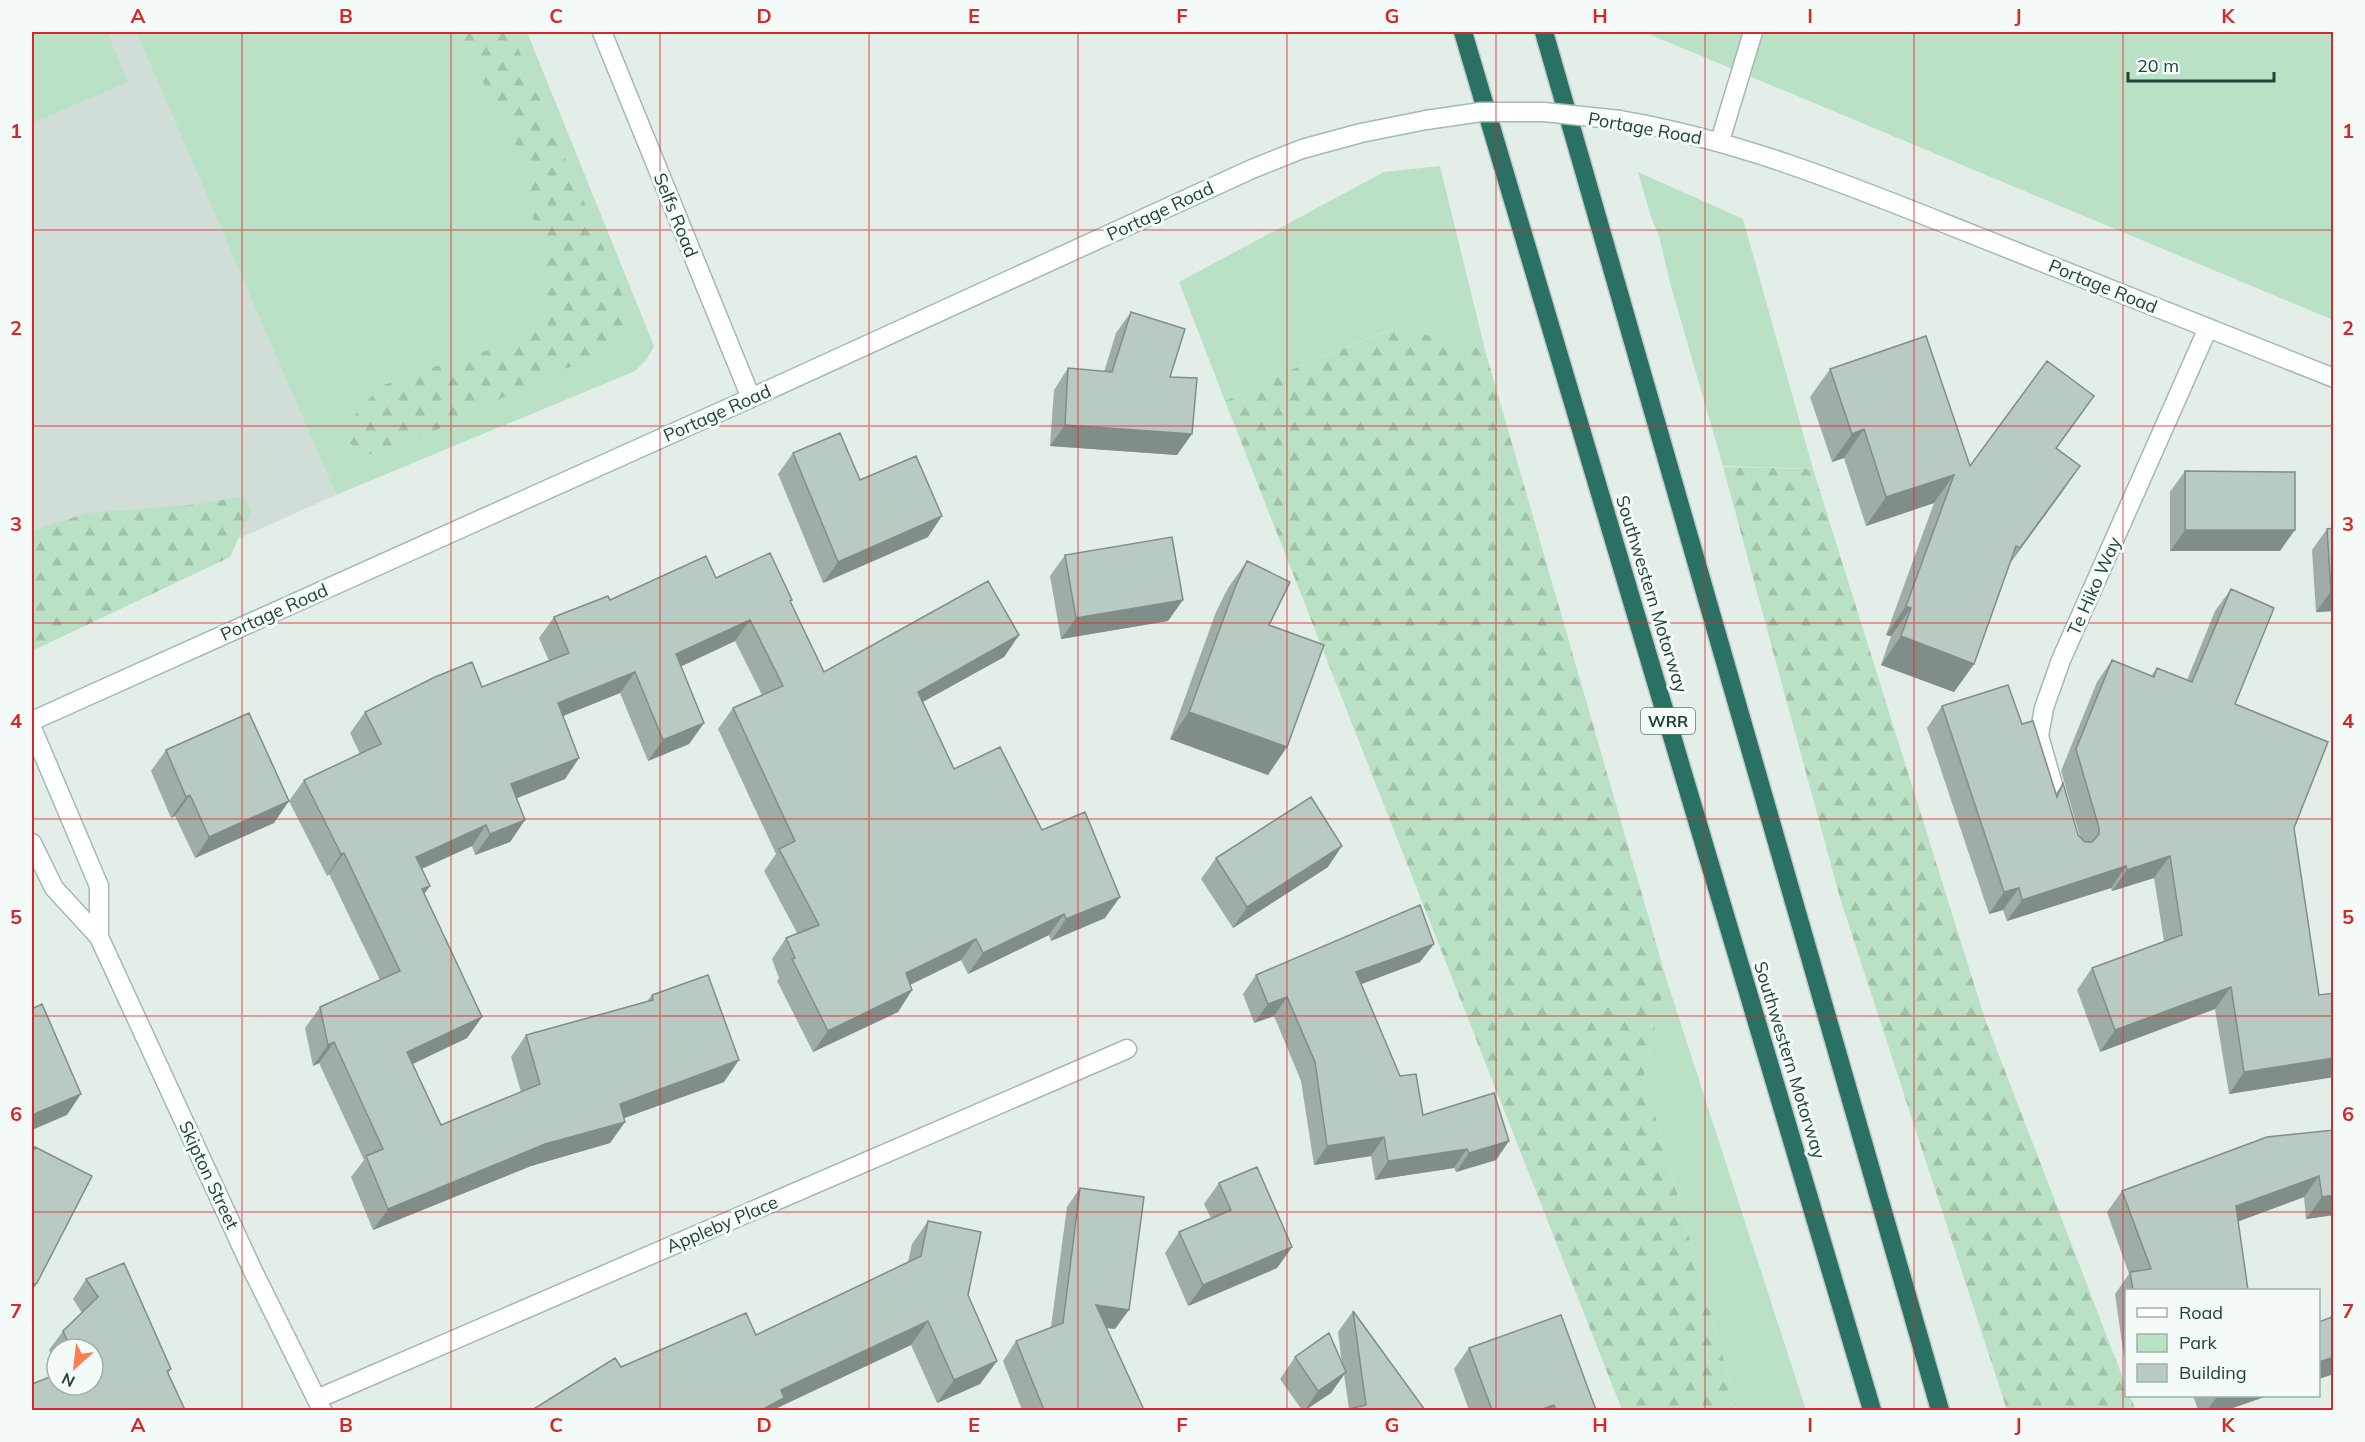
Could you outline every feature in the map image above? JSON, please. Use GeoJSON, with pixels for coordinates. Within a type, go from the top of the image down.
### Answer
{"type":"FeatureCollection","features":[{"type":"Feature","properties":{"kind":"highway","name":"Southwestern Motorway"},"geometry":{"type":"LineString","coordinates":[[1463,32],[1872,1410]]}},
{"type":"Feature","properties":{"kind":"highway"},"geometry":{"type":"LineString","coordinates":[[1544,32],[1940,1410]]}},
{"type":"Feature","properties":{"kind":"main road","name":"Selfs Road"},"geometry":{"type":"LineString","coordinates":[[602,32],[751,398]]}},
{"type":"Feature","properties":{"kind":"main road"},"geometry":{"type":"LineString","coordinates":[[1720,141],[1753,32]]}},
{"type":"Feature","properties":{"kind":"main road","name":"Portage Road"},"geometry":{"type":"LineString","coordinates":[[32,721],[751,398],[1252,169],[1302,149],[1361,133],[1426,120],[1481,112],[1544,112],[1620,120],[1672,129],[1720,141],[1820,173],[2334,378]]}},
{"type":"Feature","properties":{"kind":"main road","name":"Te Hiko Way"},"geometry":{"type":"LineString","coordinates":[[2057,800],[2038,736],[2044,708],[2061,660],[2208,328]]}},
{"type":"Feature","properties":{"kind":"main road","name":"Skipton Street"},"geometry":{"type":"LineString","coordinates":[[32,728],[99,886],[99,937]]}},
{"type":"Feature","properties":{"kind":"main road","name":"Skipton Street"},"geometry":{"type":"LineString","coordinates":[[32,843],[54,888],[99,937],[253,1271],[320,1405]]}},
{"type":"Feature","properties":{"kind":"main road","name":"Appleby Place"},"geometry":{"type":"LineString","coordinates":[[320,1405],[1127,1049]]}},
{"type":"Feature","properties":{"kind":"shaded area"},"geometry":{"type":"Polygon","coordinates":[[[32,32],[136,32],[336,495],[32,631],[32,32]]]}},
{"type":"Feature","properties":{"kind":"green space"},"geometry":{"type":"Polygon","coordinates":[[[32,32],[107,32],[128,82],[32,123],[32,32]]]}},
{"type":"Feature","properties":{"kind":"green space"},"geometry":{"type":"Polygon","coordinates":[[[136,32],[527,32],[654,346],[647,359],[635,371],[336,495],[136,32]]]}},
{"type":"Feature","properties":{"kind":"green space"},"geometry":{"type":"Polygon","coordinates":[[[457,32],[511,32],[627,308],[618,344],[594,360],[557,371],[393,451],[364,455],[350,443],[347,424],[381,386],[448,362],[517,342],[543,310],[549,282],[535,228],[524,161],[457,32]]]}},
{"type":"Feature","properties":{"kind":"green space"},"geometry":{"type":"Polygon","coordinates":[[[1650,32],[2333,32],[2333,320],[1651,35],[1650,32]]]}},
{"type":"Feature","properties":{"kind":"green space"},"geometry":{"type":"Polygon","coordinates":[[[1440,166],[1485,350],[1396,327],[1271,378],[1225,401],[1179,282],[1384,172],[1440,166]]]}},
{"type":"Feature","properties":{"kind":"green space"},"geometry":{"type":"Polygon","coordinates":[[[1638,172],[1743,219],[1813,469],[1723,466],[1670,283],[1659,236],[1638,172]]]}},
{"type":"Feature","properties":{"kind":"green space"},"geometry":{"type":"Polygon","coordinates":[[[1397,327],[1485,350],[1666,978],[1644,1076],[1738,1410],[1622,1410],[1225,401],[1271,378],[1397,327]]]}},
{"type":"Feature","properties":{"kind":"green space"},"geometry":{"type":"Polygon","coordinates":[[[1723,467],[1813,469],[1985,1019],[2125,1383],[2125,1397],[2130,1397],[2136,1410],[2007,1410],[1840,898],[1723,467]]]}},
{"type":"Feature","properties":{"kind":"green space"},"geometry":{"type":"Polygon","coordinates":[[[244,496],[251,511],[230,557],[32,651],[32,531],[87,513],[200,504],[244,496]]]}},
{"type":"Feature","properties":{"kind":"green space"},"geometry":{"type":"Polygon","coordinates":[[[1666,978],[1806,1410],[1738,1410],[1644,1076],[1666,978]]]}},
{"type":"Feature","properties":{"kind":"building"},"geometry":{"type":"Polygon","coordinates":[[[1131,312],[1185,329],[1170,377],[1197,378],[1192,434],[1065,425],[1068,368],[1112,372],[1131,312]]]}},
{"type":"Feature","properties":{"kind":"building"},"geometry":{"type":"Polygon","coordinates":[[[1926,336],[1970,466],[2047,361],[2094,396],[2056,448],[2080,466],[2020,548],[2016,546],[1974,664],[1901,636],[1911,608],[1906,606],[1954,475],[1886,497],[1864,429],[1852,434],[1830,369],[1926,336]]]}},
{"type":"Feature","properties":{"kind":"building"},"geometry":{"type":"Polygon","coordinates":[[[840,433],[860,480],[916,456],[942,516],[838,562],[793,453],[840,433]]]}},
{"type":"Feature","properties":{"kind":"building"},"geometry":{"type":"Polygon","coordinates":[[[2185,471],[2295,472],[2295,530],[2185,530],[2185,471]]]}},
{"type":"Feature","properties":{"kind":"building"},"geometry":{"type":"Polygon","coordinates":[[[2334,528],[2334,591],[2331,591],[2327,529],[2334,528]]]}},
{"type":"Feature","properties":{"kind":"building"},"geometry":{"type":"Polygon","coordinates":[[[1172,537],[1183,600],[1076,618],[1065,555],[1172,537]]]}},
{"type":"Feature","properties":{"kind":"building"},"geometry":{"type":"Polygon","coordinates":[[[770,553],[824,672],[988,581],[1019,635],[918,692],[954,769],[1000,747],[1042,830],[1085,812],[1120,897],[1066,919],[1064,914],[983,953],[976,939],[906,973],[912,990],[828,1031],[792,959],[795,958],[786,938],[819,925],[779,849],[795,841],[733,708],[783,686],[750,620],[676,654],[704,723],[663,740],[635,672],[558,703],[579,758],[511,784],[525,820],[490,834],[486,825],[416,857],[430,886],[422,889],[482,1017],[407,1052],[441,1125],[540,1084],[526,1035],[653,1000],[652,995],[708,975],[739,1060],[620,1104],[625,1122],[545,1144],[388,1209],[366,1156],[383,1149],[334,1042],[328,1045],[320,1007],[400,971],[344,853],[341,854],[304,780],[381,744],[365,712],[435,677],[472,662],[482,687],[569,653],[554,617],[608,596],[610,600],[706,556],[716,578],[770,553]]]}},
{"type":"Feature","properties":{"kind":"building"},"geometry":{"type":"Polygon","coordinates":[[[1247,561],[1290,582],[1269,625],[1324,645],[1287,747],[1189,712],[1247,561]]]}},
{"type":"Feature","properties":{"kind":"building"},"geometry":{"type":"Polygon","coordinates":[[[2231,589],[2274,608],[2235,704],[2328,742],[2294,828],[2319,995],[2334,993],[2334,1058],[2244,1072],[2231,987],[2115,1030],[2092,968],[2182,935],[2170,856],[2127,870],[2126,866],[2022,900],[2019,888],[2004,892],[1942,706],[2008,685],[2022,724],[2033,721],[2057,797],[2063,783],[2078,835],[2085,842],[2092,842],[2099,834],[2099,828],[2076,749],[2112,660],[2154,677],[2157,668],[2192,682],[2231,589]]]}},
{"type":"Feature","properties":{"kind":"building"},"geometry":{"type":"Polygon","coordinates":[[[249,713],[289,801],[209,837],[190,795],[186,797],[166,750],[249,713]]]}},
{"type":"Feature","properties":{"kind":"building"},"geometry":{"type":"Polygon","coordinates":[[[1311,797],[1342,846],[1247,907],[1216,858],[1311,797]]]}},
{"type":"Feature","properties":{"kind":"building"},"geometry":{"type":"Polygon","coordinates":[[[1420,905],[1434,944],[1356,972],[1400,1076],[1416,1074],[1423,1115],[1494,1093],[1509,1141],[1469,1153],[1467,1149],[1388,1161],[1384,1137],[1327,1146],[1315,1062],[1287,997],[1268,1004],[1256,975],[1420,905]]]}},
{"type":"Feature","properties":{"kind":"building"},"geometry":{"type":"Polygon","coordinates":[[[32,1003],[34,1008],[42,1004],[81,1094],[32,1115],[32,1003]]]}},
{"type":"Feature","properties":{"kind":"building"},"geometry":{"type":"Polygon","coordinates":[[[2334,1130],[2334,1195],[2322,1197],[2319,1176],[2236,1206],[2248,1289],[2133,1289],[2130,1272],[2151,1269],[2122,1191],[2267,1137],[2334,1130]]]}},
{"type":"Feature","properties":{"kind":"building"},"geometry":{"type":"Polygon","coordinates":[[[35,1147],[92,1176],[37,1283],[32,1285],[32,1154],[35,1147]]]}},
{"type":"Feature","properties":{"kind":"building"},"geometry":{"type":"Polygon","coordinates":[[[1257,1167],[1292,1247],[1203,1285],[1179,1232],[1231,1210],[1219,1183],[1257,1167]]]}},
{"type":"Feature","properties":{"kind":"building"},"geometry":{"type":"Polygon","coordinates":[[[1080,1188],[1144,1197],[1129,1310],[1096,1305],[1144,1410],[1044,1410],[1016,1341],[1063,1323],[1080,1188]]]}},
{"type":"Feature","properties":{"kind":"building"},"geometry":{"type":"Polygon","coordinates":[[[928,1221],[981,1232],[968,1295],[997,1361],[954,1380],[928,1321],[781,1390],[784,1398],[761,1410],[532,1410],[615,1358],[621,1367],[746,1313],[756,1335],[921,1256],[928,1221]]]}},
{"type":"Feature","properties":{"kind":"building"},"geometry":{"type":"Polygon","coordinates":[[[124,1263],[171,1369],[167,1371],[185,1410],[32,1410],[32,1384],[45,1379],[45,1397],[105,1397],[105,1337],[66,1337],[63,1331],[98,1297],[86,1279],[124,1263]]]}},
{"type":"Feature","properties":{"kind":"building"},"geometry":{"type":"Polygon","coordinates":[[[1353,1311],[1425,1410],[1345,1410],[1366,1405],[1353,1311]]]}},
{"type":"Feature","properties":{"kind":"building"},"geometry":{"type":"Polygon","coordinates":[[[1561,1315],[1596,1410],[1556,1410],[1554,1405],[1540,1410],[1492,1410],[1469,1348],[1561,1315]]]}},
{"type":"Feature","properties":{"kind":"building"},"geometry":{"type":"Polygon","coordinates":[[[2334,1316],[2334,1357],[2320,1362],[2320,1322],[2334,1316]]]}},
{"type":"Feature","properties":{"kind":"building"},"geometry":{"type":"Polygon","coordinates":[[[1329,1333],[1346,1372],[1318,1391],[1295,1357],[1329,1333]]]}}]}
